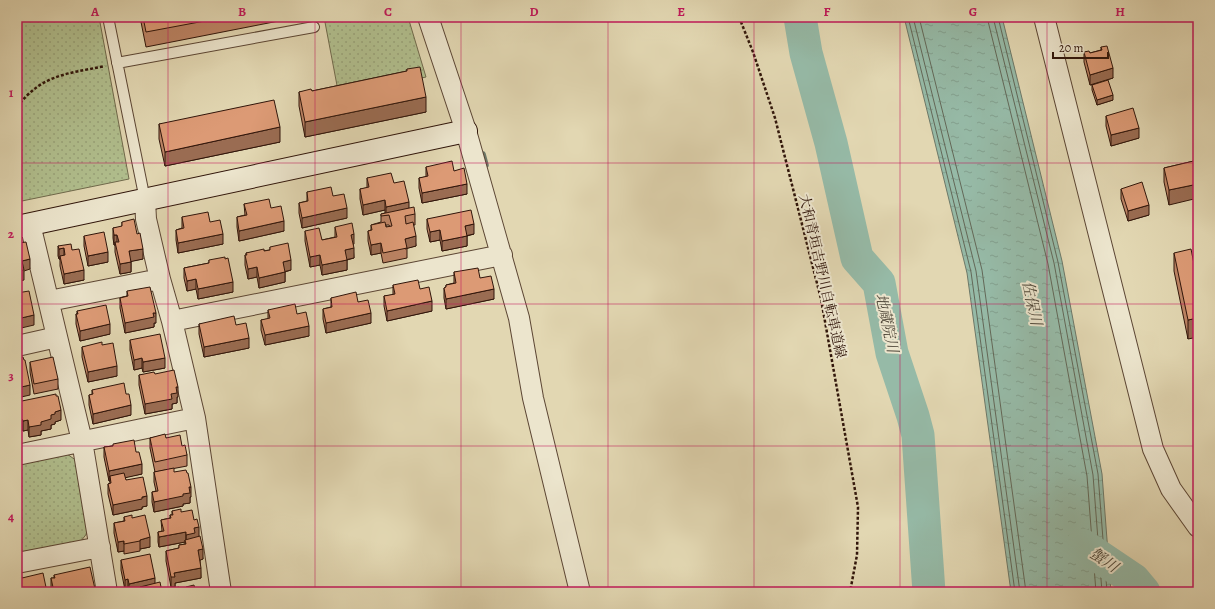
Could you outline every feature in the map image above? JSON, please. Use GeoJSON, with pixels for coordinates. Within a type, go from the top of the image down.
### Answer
{"type":"FeatureCollection","features":[{"type":"Feature","properties":{"kind":"street"},"geometry":{"type":"LineString","coordinates":[[428,17],[466,131],[520,318],[533,398],[580,592]]}},
{"type":"Feature","properties":{"kind":"street"},"geometry":{"type":"LineString","coordinates":[[1044,17],[1152,449],[1171,490],[1198,527]]}},
{"type":"Feature","properties":{"kind":"street"},"geometry":{"type":"LineString","coordinates":[[107,592],[82,441],[49,301],[24,226],[466,131]]}},
{"type":"Feature","properties":{"kind":"street"},"geometry":{"type":"LineString","coordinates":[[145,200],[146,218],[160,279],[172,321],[194,418],[221,592]]}},
{"type":"Feature","properties":{"kind":"street"},"geometry":{"type":"LineString","coordinates":[[172,321],[502,255]]}},
{"type":"Feature","properties":{"kind":"street"},"geometry":{"type":"LineString","coordinates":[[49,301],[160,279]]}},
{"type":"Feature","properties":{"kind":"street"},"geometry":{"type":"LineString","coordinates":[[17,346],[57,337]]}},
{"type":"Feature","properties":{"kind":"street"},"geometry":{"type":"LineString","coordinates":[[17,454],[194,418]]}},
{"type":"Feature","properties":{"kind":"street"},"geometry":{"type":"LineString","coordinates":[[17,563],[100,547]]}},
{"type":"Feature","properties":{"kind":"lane"},"geometry":{"type":"LineString","coordinates":[[108,17],[145,200]]}},
{"type":"Feature","properties":{"kind":"lane"},"geometry":{"type":"LineString","coordinates":[[117,63],[314,27]]}},
{"type":"Feature","properties":{"kind":"path","name":"大和青垣吉野川自転車道線"},"geometry":{"type":"LineString","coordinates":[[739,17],[753,52],[774,118],[821,299],[858,506],[857,555],[850,592]]}},
{"type":"Feature","properties":{"kind":"path"},"geometry":{"type":"LineString","coordinates":[[17,107],[29,93],[44,82],[56,76],[97,67]]}},
{"type":"Feature","properties":{"kind":"shaded area"},"geometry":{"type":"Polygon","coordinates":[[[17,17],[99,17],[129,179],[17,202],[17,17]]]}},
{"type":"Feature","properties":{"kind":"shaded area"},"geometry":{"type":"Polygon","coordinates":[[[324,17],[408,17],[426,77],[339,96],[324,17]]]}},
{"type":"Feature","properties":{"kind":"shaded area"},"geometry":{"type":"Polygon","coordinates":[[[67,454],[77,461],[88,532],[81,541],[17,555],[17,464],[67,454]]]}},
{"type":"Feature","properties":{"kind":"water","name":"佐保川"},"geometry":{"type":"Polygon","coordinates":[[[904,17],[1002,17],[1062,261],[1102,474],[1111,592],[1011,592],[967,273],[904,17]]]}},
{"type":"Feature","properties":{"kind":"building"},"geometry":{"type":"Polygon","coordinates":[[[143,17],[226,17],[146,32],[143,17]]]}},
{"type":"Feature","properties":{"kind":"building"},"geometry":{"type":"Polygon","coordinates":[[[1107,46],[1113,68],[1090,75],[1084,52],[1089,51],[1090,53],[1102,50],[1101,47],[1107,46]]]}},
{"type":"Feature","properties":{"kind":"building"},"geometry":{"type":"Polygon","coordinates":[[[420,67],[426,97],[305,122],[299,92],[311,89],[312,91],[420,67]]]}},
{"type":"Feature","properties":{"kind":"building"},"geometry":{"type":"Polygon","coordinates":[[[1108,80],[1113,95],[1097,100],[1092,85],[1108,80]]]}},
{"type":"Feature","properties":{"kind":"building"},"geometry":{"type":"Polygon","coordinates":[[[274,100],[280,127],[165,152],[159,124],[274,100]]]}},
{"type":"Feature","properties":{"kind":"building"},"geometry":{"type":"Polygon","coordinates":[[[1133,108],[1139,128],[1111,135],[1106,116],[1133,108]]]}},
{"type":"Feature","properties":{"kind":"building"},"geometry":{"type":"Polygon","coordinates":[[[1198,160],[1198,184],[1169,190],[1164,168],[1198,160]]]}},
{"type":"Feature","properties":{"kind":"building"},"geometry":{"type":"Polygon","coordinates":[[[452,161],[454,171],[464,168],[467,184],[422,193],[419,178],[428,176],[426,167],[452,161]]]}},
{"type":"Feature","properties":{"kind":"building"},"geometry":{"type":"Polygon","coordinates":[[[391,173],[394,183],[404,181],[409,202],[386,207],[385,200],[363,205],[360,189],[369,187],[367,178],[391,173]]]}},
{"type":"Feature","properties":{"kind":"building"},"geometry":{"type":"Polygon","coordinates":[[[1142,182],[1149,205],[1128,211],[1121,189],[1142,182]]]}},
{"type":"Feature","properties":{"kind":"building"},"geometry":{"type":"Polygon","coordinates":[[[331,187],[333,196],[344,194],[347,208],[302,218],[299,203],[308,201],[307,192],[331,187]]]}},
{"type":"Feature","properties":{"kind":"building"},"geometry":{"type":"Polygon","coordinates":[[[269,199],[271,208],[281,206],[284,221],[239,231],[237,217],[247,215],[244,204],[269,199]]]}},
{"type":"Feature","properties":{"kind":"building"},"geometry":{"type":"Polygon","coordinates":[[[414,207],[415,214],[405,216],[406,224],[413,222],[416,236],[405,239],[407,248],[383,253],[381,243],[371,245],[368,231],[372,230],[371,225],[385,222],[386,227],[392,226],[389,215],[381,216],[381,214],[414,207]]]}},
{"type":"Feature","properties":{"kind":"building"},"geometry":{"type":"Polygon","coordinates":[[[471,210],[474,224],[465,226],[467,236],[442,241],[440,230],[430,232],[427,219],[471,210]]]}},
{"type":"Feature","properties":{"kind":"building"},"geometry":{"type":"Polygon","coordinates":[[[208,212],[210,222],[220,220],[223,234],[178,243],[176,230],[184,228],[182,217],[208,212]]]}},
{"type":"Feature","properties":{"kind":"building"},"geometry":{"type":"Polygon","coordinates":[[[134,219],[137,234],[140,233],[143,249],[129,251],[131,262],[120,264],[115,242],[119,242],[117,235],[114,235],[113,228],[122,226],[122,222],[134,219]]]}},
{"type":"Feature","properties":{"kind":"building"},"geometry":{"type":"Polygon","coordinates":[[[352,223],[354,234],[351,235],[354,248],[345,250],[347,260],[322,265],[320,255],[310,257],[305,231],[319,228],[322,240],[337,237],[335,227],[352,223]]]}},
{"type":"Feature","properties":{"kind":"building"},"geometry":{"type":"Polygon","coordinates":[[[104,232],[108,252],[88,256],[84,236],[104,232]]]}},
{"type":"Feature","properties":{"kind":"building"},"geometry":{"type":"Polygon","coordinates":[[[26,242],[30,259],[22,261],[24,270],[17,271],[17,251],[20,251],[19,243],[26,242]]]}},
{"type":"Feature","properties":{"kind":"building"},"geometry":{"type":"Polygon","coordinates":[[[288,243],[291,260],[283,262],[285,272],[259,278],[257,267],[248,269],[245,255],[247,255],[246,253],[264,249],[264,251],[270,250],[270,247],[288,243]]]}},
{"type":"Feature","properties":{"kind":"building"},"geometry":{"type":"Polygon","coordinates":[[[71,244],[72,250],[79,249],[84,270],[64,274],[60,256],[65,255],[64,248],[59,249],[58,246],[71,244]]]}},
{"type":"Feature","properties":{"kind":"building"},"geometry":{"type":"Polygon","coordinates":[[[1191,249],[1196,274],[1198,274],[1198,318],[1188,320],[1174,253],[1191,249]]]}},
{"type":"Feature","properties":{"kind":"building"},"geometry":{"type":"Polygon","coordinates":[[[225,257],[225,259],[228,258],[233,282],[198,289],[196,279],[187,281],[184,268],[209,263],[209,260],[225,257]]]}},
{"type":"Feature","properties":{"kind":"building"},"geometry":{"type":"Polygon","coordinates":[[[478,268],[480,278],[491,276],[494,289],[446,299],[444,288],[446,285],[456,283],[454,272],[478,268]]]}},
{"type":"Feature","properties":{"kind":"building"},"geometry":{"type":"Polygon","coordinates":[[[418,280],[420,289],[429,287],[432,301],[387,311],[384,296],[395,294],[393,285],[418,280]]]}},
{"type":"Feature","properties":{"kind":"building"},"geometry":{"type":"Polygon","coordinates":[[[150,287],[156,313],[153,313],[154,317],[125,323],[120,298],[128,296],[127,291],[150,287]]]}},
{"type":"Feature","properties":{"kind":"building"},"geometry":{"type":"Polygon","coordinates":[[[29,291],[34,315],[17,319],[17,293],[29,291]]]}},
{"type":"Feature","properties":{"kind":"building"},"geometry":{"type":"Polygon","coordinates":[[[356,292],[358,302],[368,300],[371,313],[326,323],[323,309],[332,307],[331,298],[356,292]]]}},
{"type":"Feature","properties":{"kind":"building"},"geometry":{"type":"Polygon","coordinates":[[[295,304],[297,314],[306,312],[309,326],[265,335],[261,320],[270,318],[268,310],[295,304]]]}},
{"type":"Feature","properties":{"kind":"building"},"geometry":{"type":"Polygon","coordinates":[[[106,305],[110,324],[80,331],[76,314],[78,314],[77,311],[106,305]]]}},
{"type":"Feature","properties":{"kind":"building"},"geometry":{"type":"Polygon","coordinates":[[[234,316],[236,325],[246,323],[249,338],[204,347],[199,324],[234,316]]]}},
{"type":"Feature","properties":{"kind":"building"},"geometry":{"type":"Polygon","coordinates":[[[160,334],[165,358],[143,362],[142,358],[134,360],[130,340],[160,334]]]}},
{"type":"Feature","properties":{"kind":"building"},"geometry":{"type":"Polygon","coordinates":[[[102,342],[102,345],[113,343],[117,366],[88,372],[82,347],[102,342]]]}},
{"type":"Feature","properties":{"kind":"building"},"geometry":{"type":"Polygon","coordinates":[[[23,357],[25,360],[30,385],[17,388],[17,359],[23,357]]]}},
{"type":"Feature","properties":{"kind":"building"},"geometry":{"type":"Polygon","coordinates":[[[53,357],[58,379],[34,384],[30,362],[53,357]]]}},
{"type":"Feature","properties":{"kind":"building"},"geometry":{"type":"Polygon","coordinates":[[[174,370],[178,387],[176,387],[177,393],[171,394],[172,399],[145,404],[139,375],[154,372],[155,374],[174,370]]]}},
{"type":"Feature","properties":{"kind":"building"},"geometry":{"type":"Polygon","coordinates":[[[124,383],[126,394],[129,394],[131,405],[93,414],[89,395],[93,394],[92,390],[124,383]]]}},
{"type":"Feature","properties":{"kind":"building"},"geometry":{"type":"Polygon","coordinates":[[[56,394],[56,396],[58,396],[61,410],[51,415],[51,419],[41,422],[41,425],[29,427],[28,420],[17,420],[17,402],[56,394]]]}},
{"type":"Feature","properties":{"kind":"building"},"geometry":{"type":"Polygon","coordinates":[[[165,434],[166,438],[180,435],[182,446],[185,445],[187,455],[155,462],[150,438],[165,434]]]}},
{"type":"Feature","properties":{"kind":"building"},"geometry":{"type":"Polygon","coordinates":[[[134,440],[136,452],[139,452],[142,464],[109,471],[104,447],[134,440]]]}},
{"type":"Feature","properties":{"kind":"building"},"geometry":{"type":"Polygon","coordinates":[[[174,468],[174,472],[186,470],[188,473],[191,487],[189,487],[190,493],[183,494],[183,496],[154,502],[152,492],[158,491],[154,472],[174,468]]]}},
{"type":"Feature","properties":{"kind":"building"},"geometry":{"type":"Polygon","coordinates":[[[124,473],[126,480],[143,477],[147,496],[142,497],[142,499],[113,505],[108,484],[111,483],[110,476],[124,473]]]}},
{"type":"Feature","properties":{"kind":"building"},"geometry":{"type":"Polygon","coordinates":[[[181,509],[181,512],[192,510],[194,520],[197,519],[199,527],[194,528],[195,533],[186,535],[186,532],[159,537],[158,532],[164,531],[161,520],[171,518],[170,515],[173,515],[172,511],[181,509]]]}},
{"type":"Feature","properties":{"kind":"building"},"geometry":{"type":"Polygon","coordinates":[[[132,515],[132,518],[145,515],[150,537],[140,541],[124,544],[124,541],[118,542],[114,523],[125,521],[124,517],[132,515]]]}},
{"type":"Feature","properties":{"kind":"building"},"geometry":{"type":"Polygon","coordinates":[[[200,536],[203,549],[198,550],[201,568],[174,573],[175,577],[171,577],[166,551],[179,548],[179,545],[186,544],[185,540],[200,536]]]}},
{"type":"Feature","properties":{"kind":"building"},"geometry":{"type":"Polygon","coordinates":[[[150,554],[155,578],[129,584],[128,579],[125,580],[121,560],[150,554]]]}},
{"type":"Feature","properties":{"kind":"building"},"geometry":{"type":"Polygon","coordinates":[[[90,567],[95,589],[82,592],[54,592],[51,578],[55,578],[54,575],[90,567]]]}},
{"type":"Feature","properties":{"kind":"building"},"geometry":{"type":"Polygon","coordinates":[[[43,573],[47,592],[17,592],[17,575],[21,574],[22,578],[43,573]]]}},
{"type":"Feature","properties":{"kind":"building"},"geometry":{"type":"Polygon","coordinates":[[[160,582],[162,592],[134,592],[134,590],[141,588],[140,587],[160,582]]]}},
{"type":"Feature","properties":{"kind":"building"},"geometry":{"type":"Polygon","coordinates":[[[194,585],[197,592],[167,592],[166,590],[179,587],[180,591],[187,590],[186,587],[194,585]]]}},
{"type":"Feature","properties":{"kind":"waterway","name":"地蔵院川"},"geometry":{"type":"LineString","coordinates":[[800,17],[806,53],[831,143],[857,258],[879,283],[892,353],[918,435],[929,592]]}},
{"type":"Feature","properties":{"kind":"waterway"},"geometry":{"type":"LineString","coordinates":[[483,154],[486,165]]}},
{"type":"Feature","properties":{"kind":"waterway","name":"蟹川"},"geometry":{"type":"LineString","coordinates":[[1082,545],[1134,580],[1144,592]]}}]}
